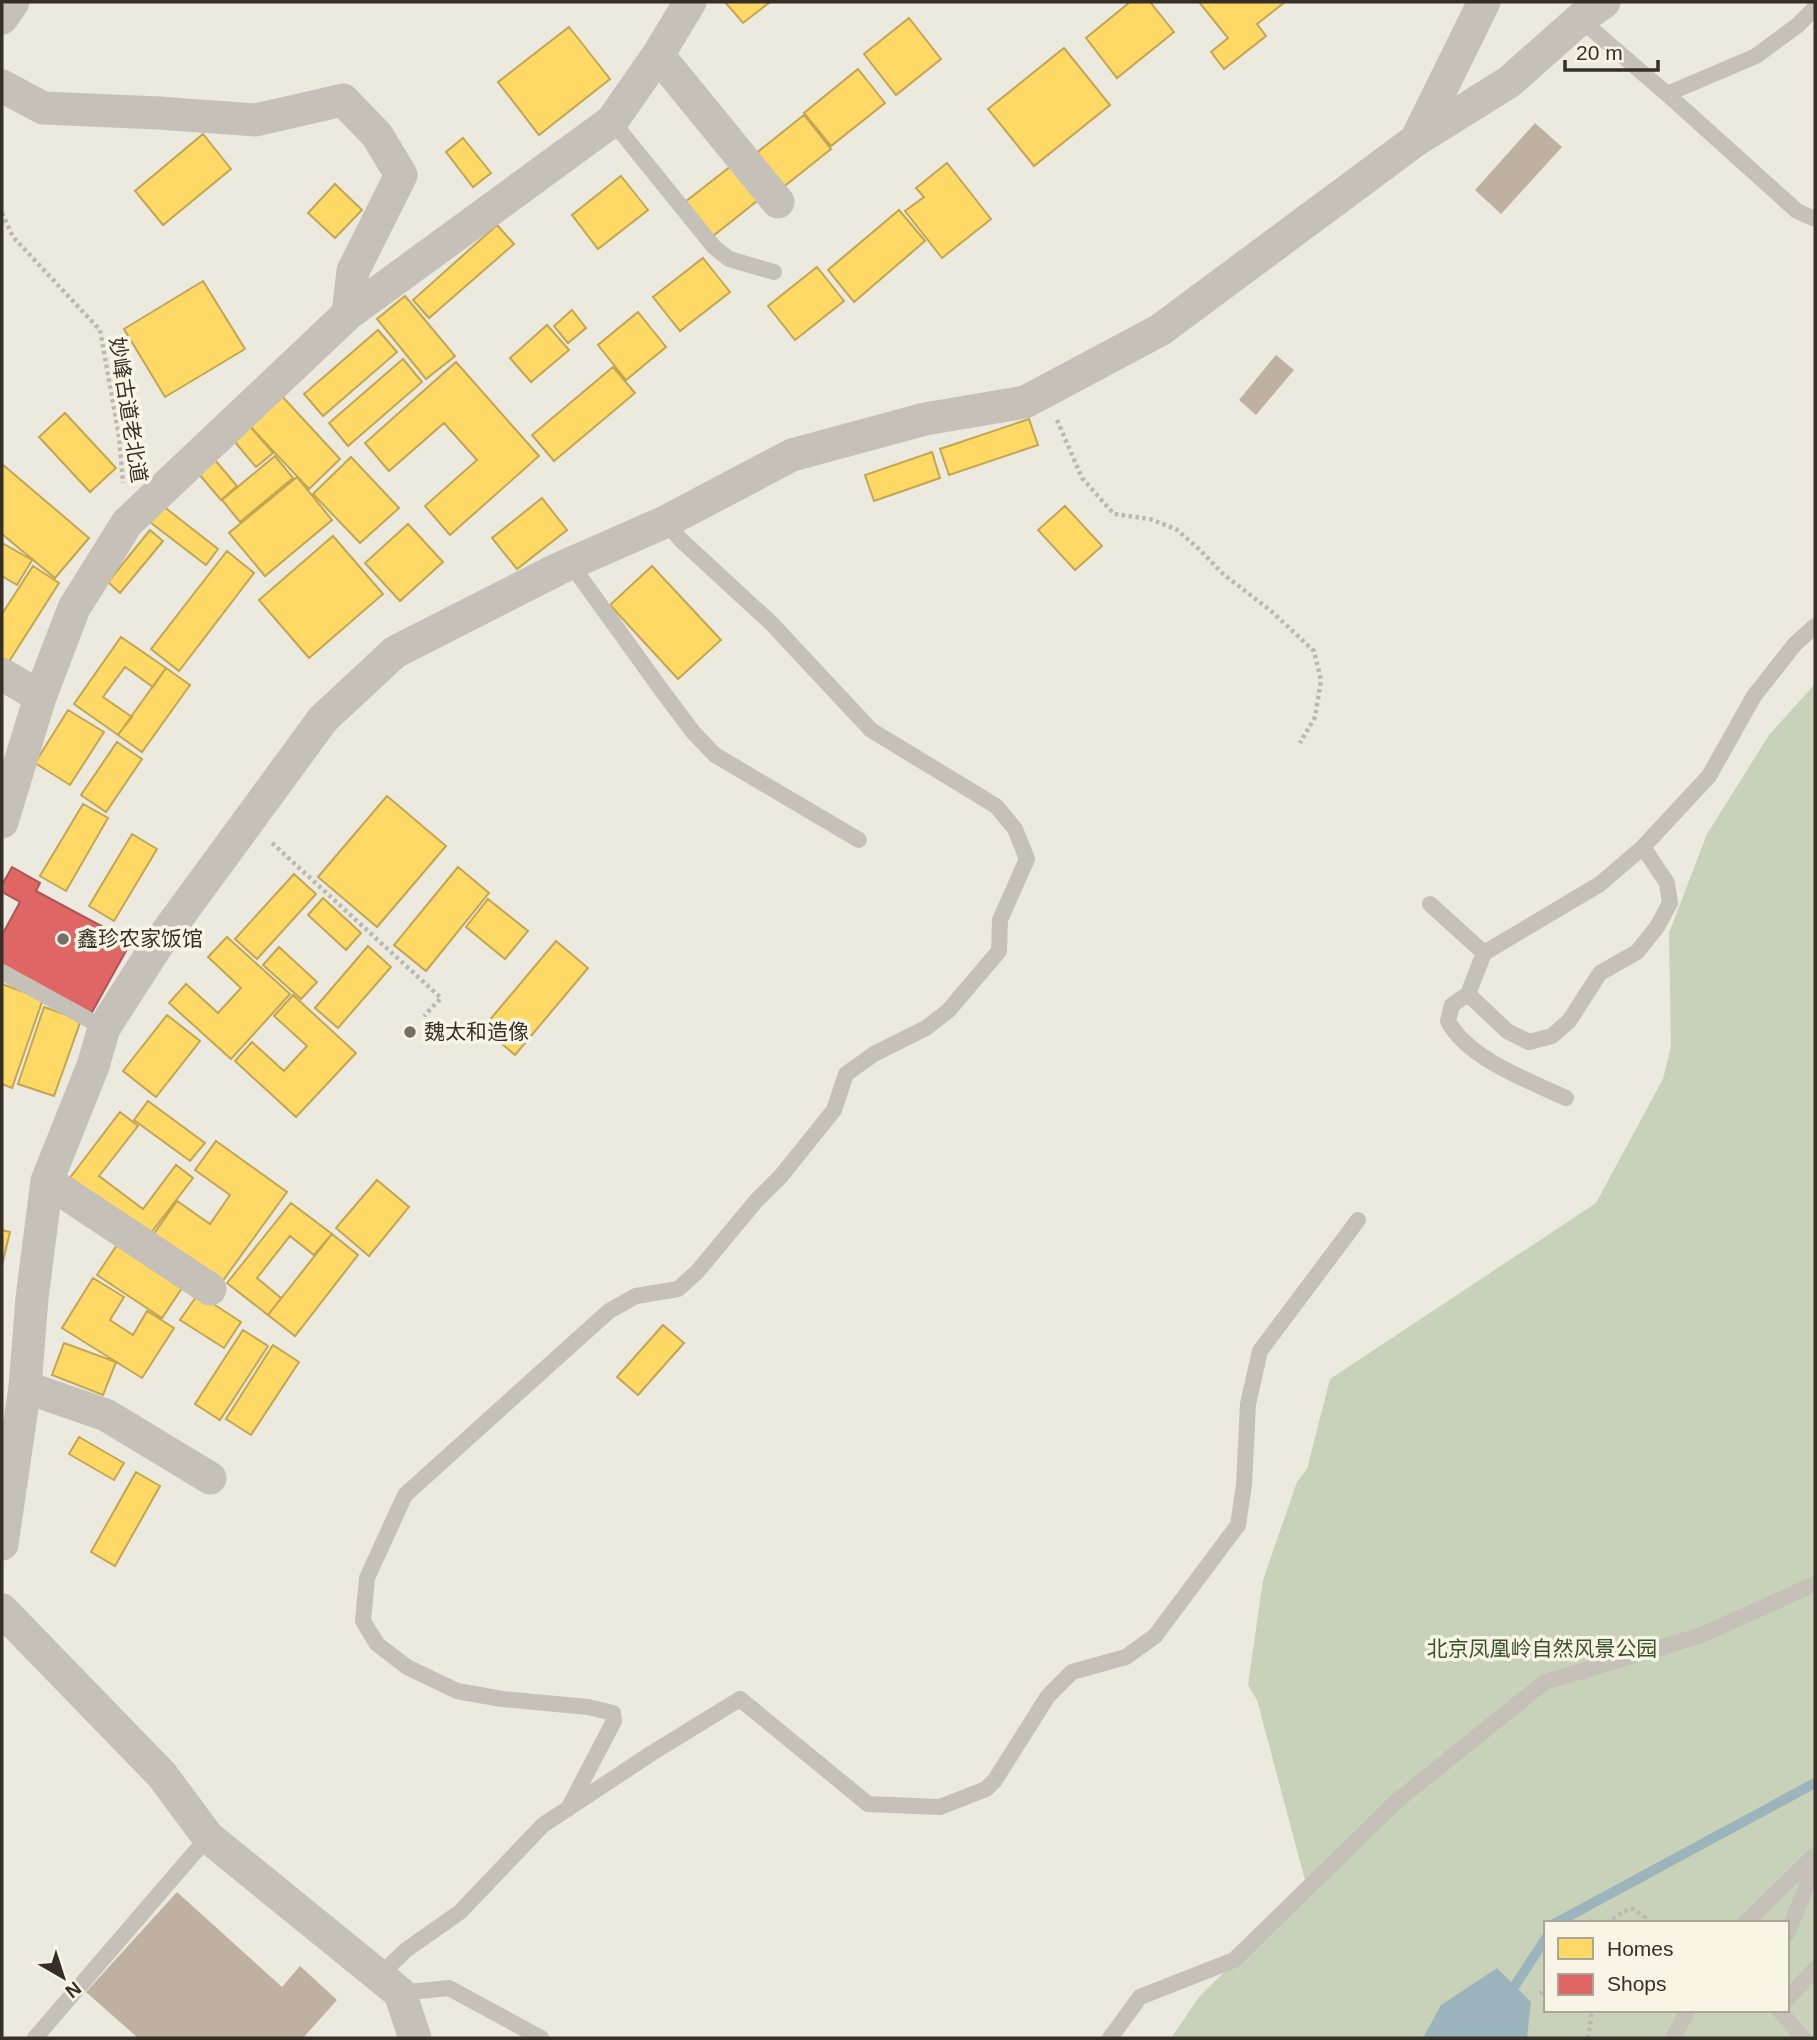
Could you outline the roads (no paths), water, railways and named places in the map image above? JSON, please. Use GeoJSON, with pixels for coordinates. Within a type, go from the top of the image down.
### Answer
{"type":"FeatureCollection","features":[{"type":"Feature","properties":{"kind":"street"},"geometry":{"type":"LineString","coordinates":[[2,18],[13,2]]}},
{"type":"Feature","properties":{"kind":"street"},"geometry":{"type":"LineString","coordinates":[[2,822],[40,697],[74,608],[127,523],[348,314],[612,121],[658,55],[690,2]]}},
{"type":"Feature","properties":{"kind":"street"},"geometry":{"type":"LineString","coordinates":[[1416,140],[1484,2]]}},
{"type":"Feature","properties":{"kind":"street"},"geometry":{"type":"LineString","coordinates":[[2,1544],[25,1387],[32,1298],[47,1181],[93,1066],[104,1028],[156,947],[323,719],[396,652],[570,563],[665,522],[792,454],[925,419],[1026,402],[1160,330],[1416,140],[1509,82],[1592,11]]}},
{"type":"Feature","properties":{"kind":"street"},"geometry":{"type":"LineString","coordinates":[[658,55],[778,202]]}},
{"type":"Feature","properties":{"kind":"street"},"geometry":{"type":"LineString","coordinates":[[2,86],[43,108],[256,120],[343,100],[377,135],[401,175],[353,271],[348,314]]}},
{"type":"Feature","properties":{"kind":"street"},"geometry":{"type":"LineString","coordinates":[[2,674],[40,697]]}},
{"type":"Feature","properties":{"kind":"street"},"geometry":{"type":"LineString","coordinates":[[47,1181],[210,1289]]}},
{"type":"Feature","properties":{"kind":"street"},"geometry":{"type":"LineString","coordinates":[[25,1387],[106,1415],[210,1478]]}},
{"type":"Feature","properties":{"kind":"street"},"geometry":{"type":"LineString","coordinates":[[2,1610],[162,1775],[208,1837],[390,1984],[415,2038]]}},
{"type":"Feature","properties":{"kind":"lane"},"geometry":{"type":"LineString","coordinates":[[1667,94],[1756,56],[1815,8]]}},
{"type":"Feature","properties":{"kind":"lane"},"geometry":{"type":"LineString","coordinates":[[1592,11],[1667,94],[1797,211],[1815,219]]}},
{"type":"Feature","properties":{"kind":"lane"},"geometry":{"type":"LineString","coordinates":[[612,121],[714,247],[729,259],[774,272]]}},
{"type":"Feature","properties":{"kind":"lane"},"geometry":{"type":"LineString","coordinates":[[568,1809],[614,1721],[613,1713],[588,1707],[502,1699],[457,1691],[407,1667],[377,1644],[363,1621],[367,1578],[405,1495],[610,1311],[636,1296],[678,1289],[697,1272],[756,1201],[781,1176],[834,1110],[846,1074],[874,1054],[926,1028],[948,1011],[999,951],[1000,920],[1027,859],[1015,829],[996,806],[872,730],[771,622],[681,540],[665,522]]}},
{"type":"Feature","properties":{"kind":"lane"},"geometry":{"type":"LineString","coordinates":[[570,563],[693,732],[715,755],[859,841]]}},
{"type":"Feature","properties":{"kind":"lane"},"geometry":{"type":"LineString","coordinates":[[1566,1098],[1475,1052],[1454,1034],[1448,1021],[1452,1005],[1468,994],[1484,953],[1600,884],[1643,847],[1709,776],[1754,696],[1795,644],[1815,626]]}},
{"type":"Feature","properties":{"kind":"lane"},"geometry":{"type":"LineString","coordinates":[[1468,994],[1507,1031],[1529,1042],[1552,1036],[1569,1021],[1600,972],[1637,951],[1657,927],[1670,903],[1667,883],[1643,847]]}},
{"type":"Feature","properties":{"kind":"lane"},"geometry":{"type":"LineString","coordinates":[[1430,904],[1484,953]]}},
{"type":"Feature","properties":{"kind":"lane"},"geometry":{"type":"LineString","coordinates":[[2,972],[104,1028]]}},
{"type":"Feature","properties":{"kind":"lane"},"geometry":{"type":"LineString","coordinates":[[541,2038],[449,1988],[390,1984],[406,1950],[460,1912],[542,1825],[740,1699],[868,1804],[940,1807],[986,1789],[995,1780],[1048,1696],[1072,1672],[1126,1657],[1155,1636],[1238,1525],[1244,1485],[1248,1404],[1260,1351],[1358,1220]]}},
{"type":"Feature","properties":{"kind":"lane"},"geometry":{"type":"LineString","coordinates":[[1110,2038],[1140,1997],[1234,1960],[1398,1800],[1545,1682],[1699,1636],[1815,1584]]}},
{"type":"Feature","properties":{"kind":"lane"},"geometry":{"type":"LineString","coordinates":[[35,2038],[208,1837]]}},
{"type":"Feature","properties":{"kind":"lane"},"geometry":{"type":"LineString","coordinates":[[1747,1921],[1815,1855]]}},
{"type":"Feature","properties":{"kind":"lane"},"geometry":{"type":"LineString","coordinates":[[1789,1929],[1815,1866]]}},
{"type":"Feature","properties":{"kind":"lane"},"geometry":{"type":"LineString","coordinates":[[1789,1997],[1815,1969]]}},
{"type":"Feature","properties":{"kind":"lane"},"geometry":{"type":"LineString","coordinates":[[1673,2038],[1687,2012]]}},
{"type":"Feature","properties":{"kind":"lane"},"geometry":{"type":"LineString","coordinates":[[1781,2012],[1803,2038]]}},
{"type":"Feature","properties":{"kind":"water"},"geometry":{"type":"Polygon","coordinates":[[[1497,1968],[1531,2002],[1527,2038],[1423,2038],[1441,2005],[1497,1968]]]}},
{"type":"Feature","properties":{"kind":"waterway"},"geometry":{"type":"LineString","coordinates":[[1560,1921],[1815,1783]]}},
{"type":"Feature","properties":{"kind":"waterway"},"geometry":{"type":"LineString","coordinates":[[1508,1996],[1544,1941]]}},
{"type":"Feature","properties":{"kind":"place","name":"鑫珍农家饭馆"},"geometry":{"type":"Point","coordinates":[63,939]}},
{"type":"Feature","properties":{"kind":"place","name":"魏太和造像"},"geometry":{"type":"Point","coordinates":[410,1032]}},
{"type":"Feature","properties":{"kind":"park label","name":"北京凤凰岭自然风景公园"},"geometry":{"type":"Point","coordinates":[1542,1649]}}]}
